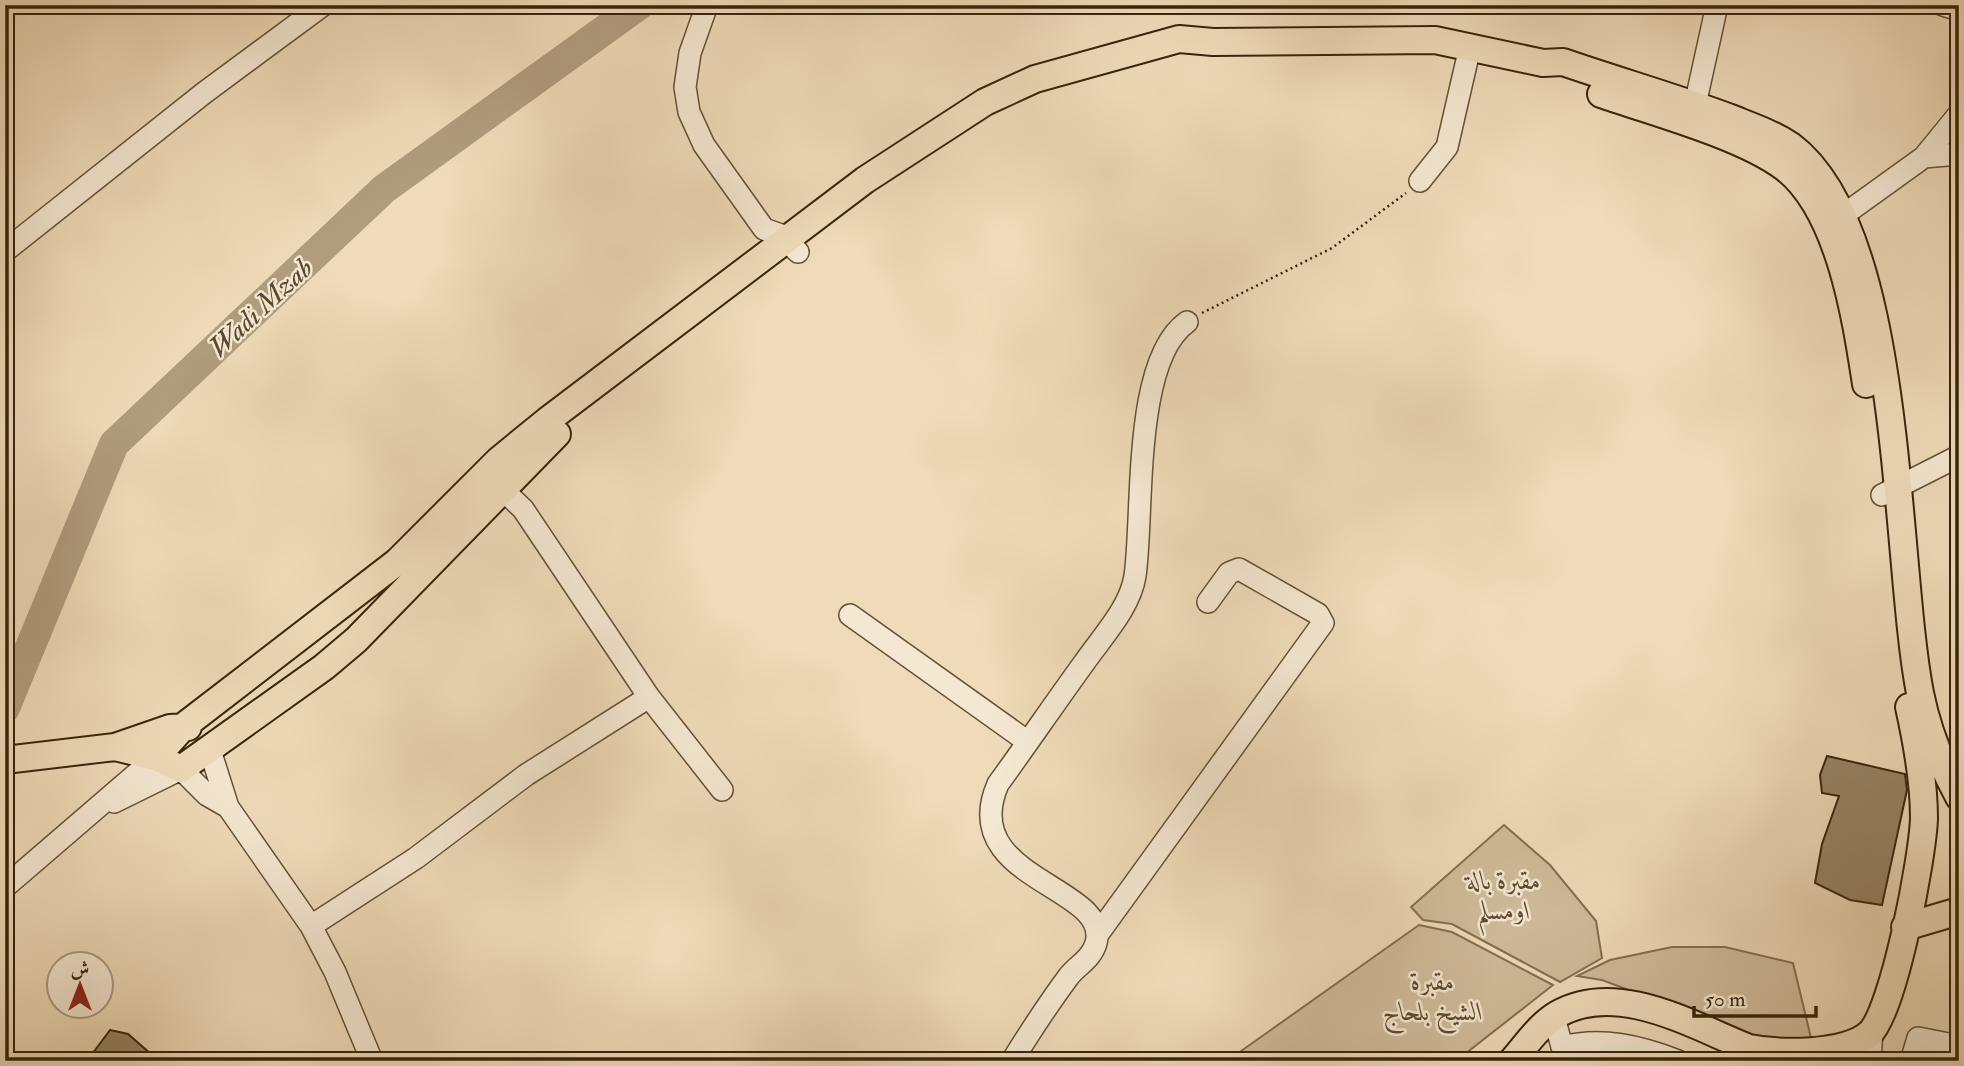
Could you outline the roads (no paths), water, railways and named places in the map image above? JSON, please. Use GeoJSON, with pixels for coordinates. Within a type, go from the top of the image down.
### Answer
{"type":"FeatureCollection","features":[{"type":"Feature","properties":{"kind":"main road"},"geometry":{"type":"LineString","coordinates":[[108,749],[156,758],[181,769],[332,660],[406,571],[491,484],[548,420],[778,249],[865,180],[970,111],[1018,86],[1161,41],[1179,38],[1213,42],[1418,40],[1470,47],[1543,63],[1563,62],[1706,116],[1763,131],[1792,147],[1814,171],[1833,219],[1860,266],[1874,317],[1890,492],[1917,676],[1922,729],[1922,840],[1905,927],[1883,1012],[1872,1030],[1860,1040],[1785,1052],[1749,1048],[1637,1005],[1593,1003],[1573,1007],[1554,1017],[1512,1061]]}},
{"type":"Feature","properties":{"kind":"main road"},"geometry":{"type":"LineString","coordinates":[[156,758],[184,726],[406,571]]}},
{"type":"Feature","properties":{"kind":"main road"},"geometry":{"type":"LineString","coordinates":[[5,760],[108,749],[184,726],[196,729],[209,747]]}},
{"type":"Feature","properties":{"kind":"main road"},"geometry":{"type":"LineString","coordinates":[[1922,729],[1957,793],[1923,800]]}},
{"type":"Feature","properties":{"kind":"main road"},"geometry":{"type":"LineString","coordinates":[[1905,927],[1959,911]]}},
{"type":"Feature","properties":{"kind":"street"},"geometry":{"type":"LineString","coordinates":[[5,251],[204,93],[323,5]]}},
{"type":"Feature","properties":{"kind":"street"},"geometry":{"type":"LineString","coordinates":[[707,5],[690,53],[685,87],[689,112],[704,145],[778,249]]}},
{"type":"Feature","properties":{"kind":"street"},"geometry":{"type":"LineString","coordinates":[[1706,116],[1717,5]]}},
{"type":"Feature","properties":{"kind":"street"},"geometry":{"type":"LineString","coordinates":[[1943,5],[1959,10]]}},
{"type":"Feature","properties":{"kind":"street"},"geometry":{"type":"LineString","coordinates":[[1420,181],[1447,147],[1470,47]]}},
{"type":"Feature","properties":{"kind":"street"},"geometry":{"type":"LineString","coordinates":[[1833,219],[1924,157],[1959,114]]}},
{"type":"Feature","properties":{"kind":"street"},"geometry":{"type":"LineString","coordinates":[[1924,157],[1959,154]]}},
{"type":"Feature","properties":{"kind":"street"},"geometry":{"type":"LineString","coordinates":[[1098,934],[1091,916],[1018,865],[997,843],[990,809],[993,796],[1028,741],[1133,589],[1140,479],[1151,399],[1163,350],[1174,333],[1187,322]]}},
{"type":"Feature","properties":{"kind":"street"},"geometry":{"type":"LineString","coordinates":[[1890,492],[1959,456]]}},
{"type":"Feature","properties":{"kind":"street"},"geometry":{"type":"LineString","coordinates":[[491,484],[523,509],[649,697],[722,790]]}},
{"type":"Feature","properties":{"kind":"street"},"geometry":{"type":"LineString","coordinates":[[1012,1061],[1071,974],[1089,956],[1098,934],[1323,623],[1318,614],[1239,569],[1230,573],[1208,603]]}},
{"type":"Feature","properties":{"kind":"street"},"geometry":{"type":"LineString","coordinates":[[850,615],[1028,741]]}},
{"type":"Feature","properties":{"kind":"street"},"geometry":{"type":"LineString","coordinates":[[311,926],[416,858],[526,775],[649,697]]}},
{"type":"Feature","properties":{"kind":"street"},"geometry":{"type":"LineString","coordinates":[[209,747],[228,807],[311,926],[335,972],[372,1061]]}},
{"type":"Feature","properties":{"kind":"street"},"geometry":{"type":"LineString","coordinates":[[5,887],[156,758]]}},
{"type":"Feature","properties":{"kind":"street"},"geometry":{"type":"LineString","coordinates":[[93,811],[154,785],[181,769],[207,795],[228,807]]}},
{"type":"Feature","properties":{"kind":"street"},"geometry":{"type":"LineString","coordinates":[[1554,1017],[1562,1047],[1579,1052],[1604,1041],[1667,1059]]}},
{"type":"Feature","properties":{"kind":"street"},"geometry":{"type":"LineString","coordinates":[[1870,1061],[1872,1030]]}},
{"type":"Feature","properties":{"kind":"street"},"geometry":{"type":"LineString","coordinates":[[1911,1061],[1919,1038],[1959,1046]]}},
{"type":"Feature","properties":{"kind":"waterway","name":"Wadi Mzab"},"geometry":{"type":"LineString","coordinates":[[5,708],[114,444],[384,189],[639,5]]}},
{"type":"Feature","properties":{"kind":"park label","name":"مقبرة بالة اومسلم"},"geometry":{"type":"Point","coordinates":[1504,895]}},
{"type":"Feature","properties":{"kind":"park label","name":"مقبرة الشيخ بلحاج"},"geometry":{"type":"Point","coordinates":[1433,996]}}]}
